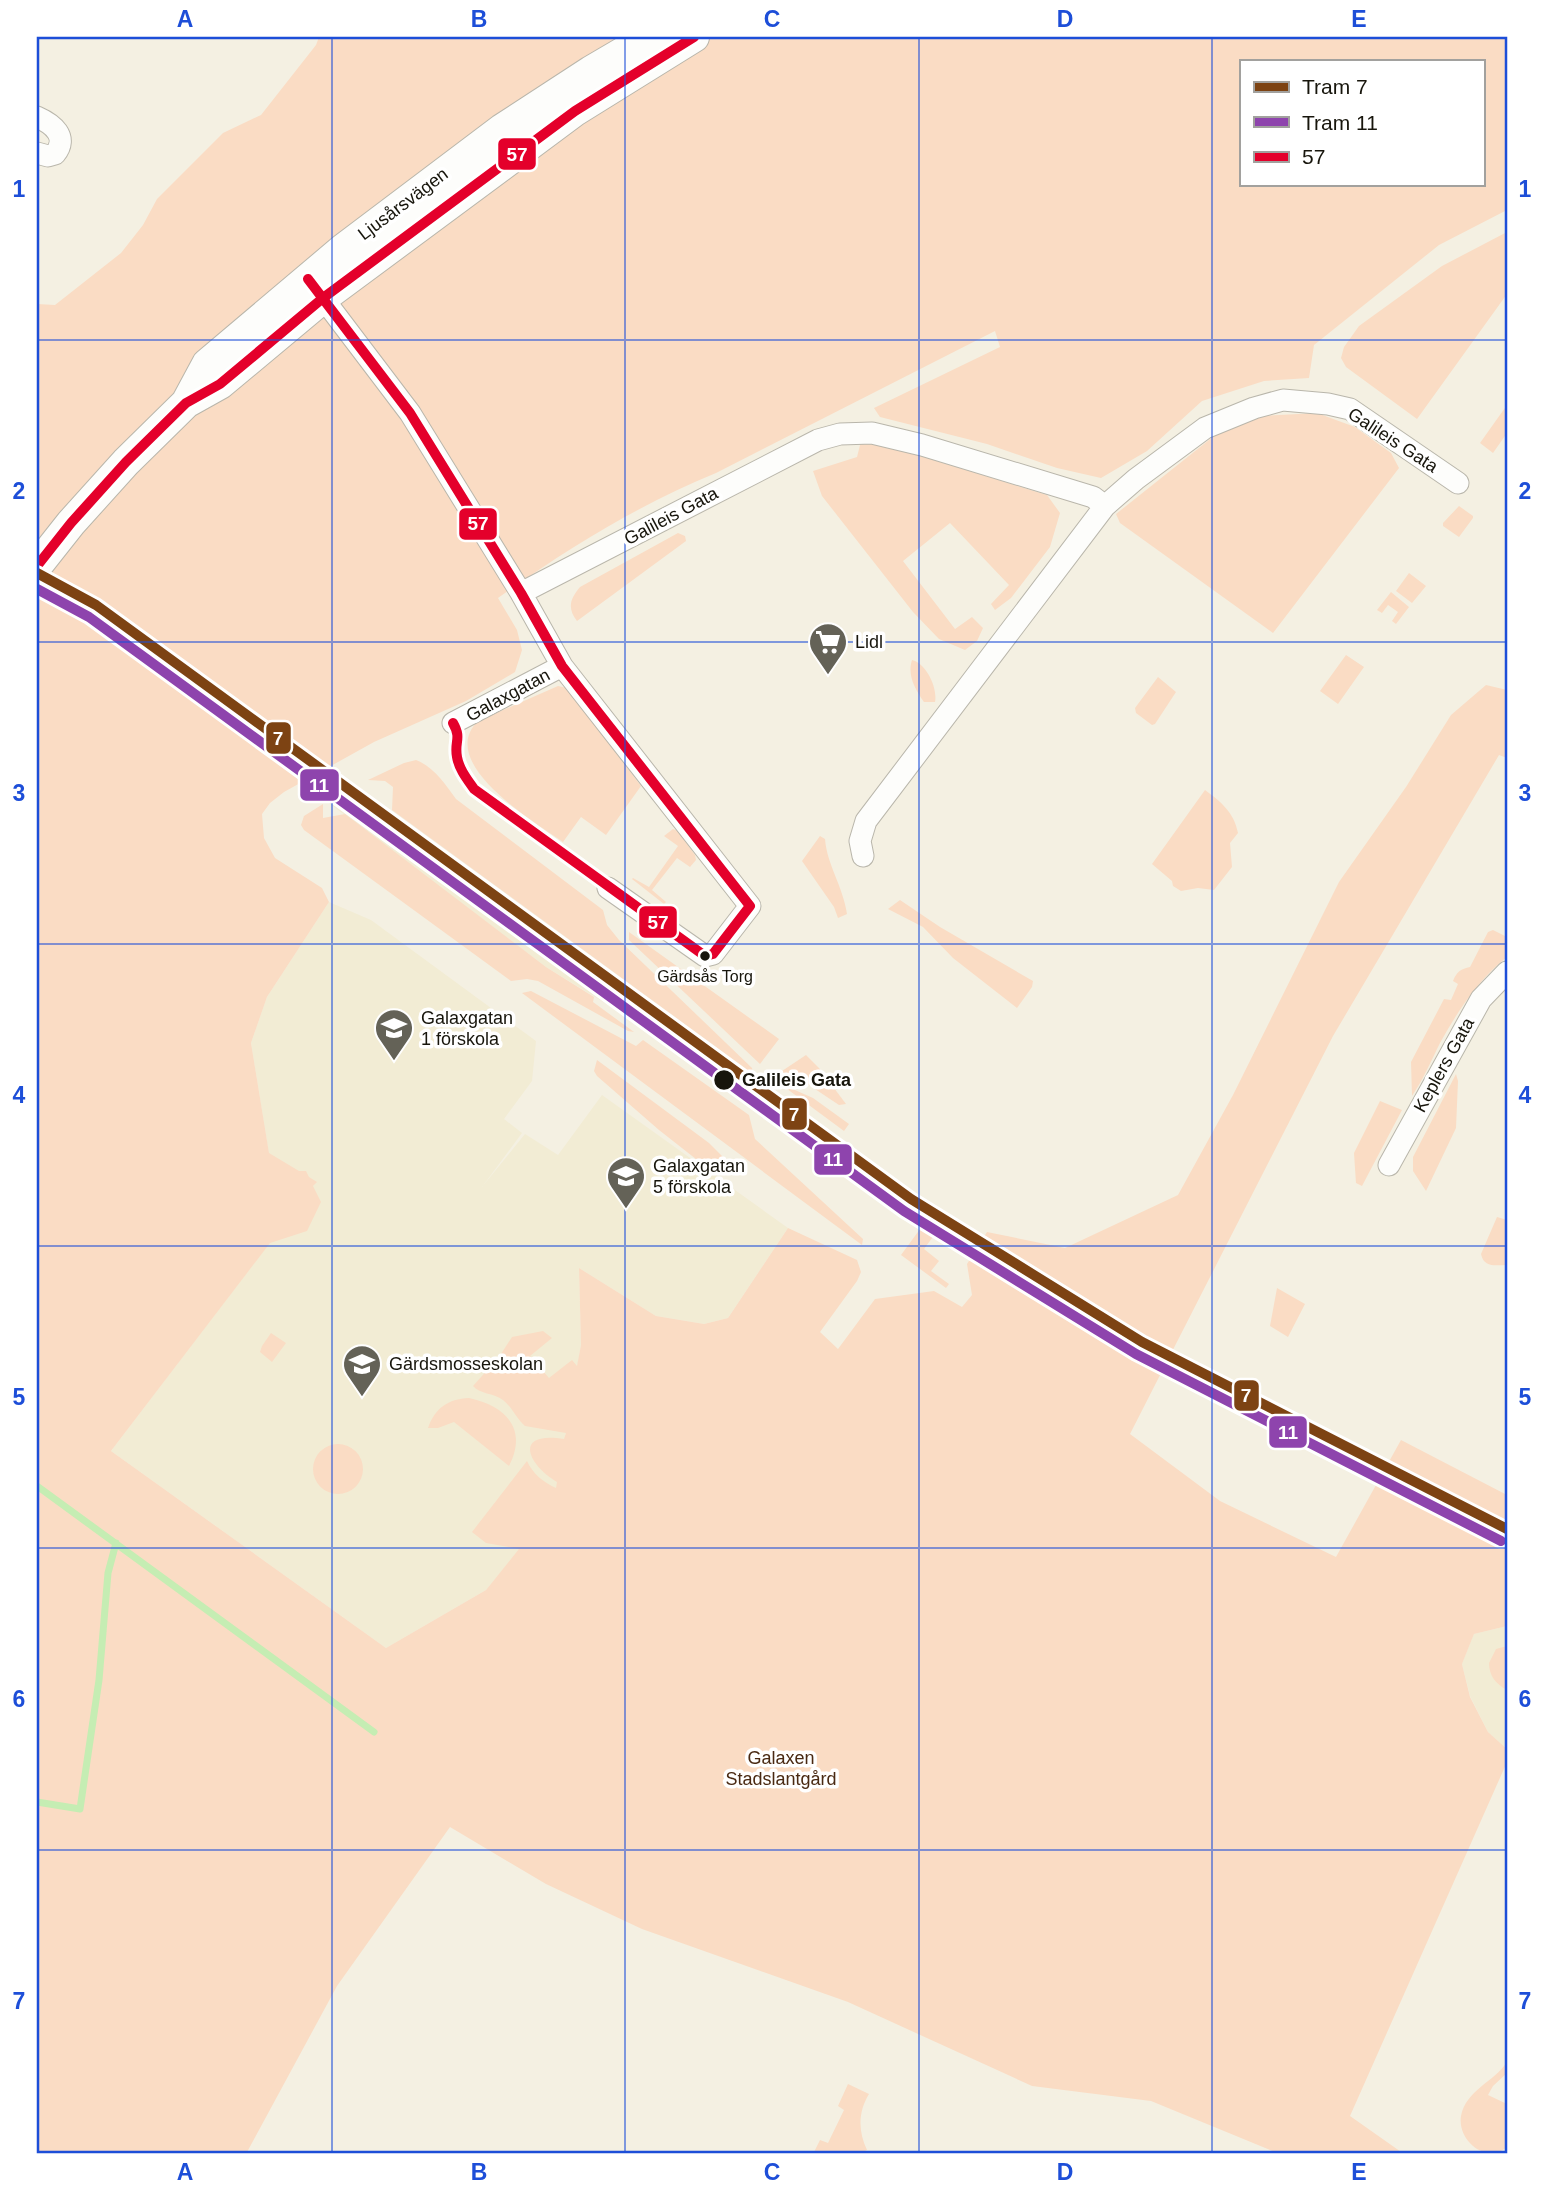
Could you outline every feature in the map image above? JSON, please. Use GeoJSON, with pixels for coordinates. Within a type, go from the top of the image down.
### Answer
{"type":"FeatureCollection","features":[{"type":"Feature","properties":{"kind":"main road","name":"Ljusårsvägen"},"geometry":{"type":"LineString","coordinates":[[37,566],[71,523],[126,462],[186,403],[220,384],[315,289],[502,129],[649,37]]}},
{"type":"Feature","properties":{"kind":"main road","name":"Ljusårsvägen"},"geometry":{"type":"LineString","coordinates":[[315,289],[575,111],[694,37]]}},
{"type":"Feature","properties":{"kind":"street"},"geometry":{"type":"LineString","coordinates":[[37,117],[53,127],[60,135],[61,141],[55,154],[48,156],[37,153]]}},
{"type":"Feature","properties":{"kind":"street"},"geometry":{"type":"LineString","coordinates":[[315,289],[410,413],[521,593],[562,666],[750,906],[713,954],[705,956],[608,888]]}},
{"type":"Feature","properties":{"kind":"street","name":"Galileis Gata"},"geometry":{"type":"LineString","coordinates":[[863,856],[860,841],[866,821],[1105,506],[1136,479],[1205,428],[1254,408],[1283,400],[1328,404],[1350,409],[1458,483]]}},
{"type":"Feature","properties":{"kind":"street","name":"Galileis Gata"},"geometry":{"type":"LineString","coordinates":[[521,593],[818,440],[839,434],[872,433],[922,445],[1093,498],[1105,506]]}},
{"type":"Feature","properties":{"kind":"street","name":"Galaxgatan"},"geometry":{"type":"LineString","coordinates":[[453,723],[562,666]]}},
{"type":"Feature","properties":{"kind":"street","name":"Keplers Gata"},"geometry":{"type":"LineString","coordinates":[[1389,1165],[1481,999],[1507,972]]}},
{"type":"Feature","properties":{"kind":"shaded area"},"geometry":{"type":"Polygon","coordinates":[[[178,689],[330,767],[753,1074],[751,1077],[947,1219],[933,1238],[649,1030],[546,967],[178,689]]]}},
{"type":"Feature","properties":{"kind":"shaded area","name":"Gärdsmosseskolan"},"geometry":{"type":"Polygon","coordinates":[[[329,902],[371,920],[536,1041],[532,1081],[504,1119],[522,1133],[482,1187],[525,1134],[558,1155],[602,1095],[788,1228],[728,1318],[704,1324],[656,1316],[579,1268],[581,1345],[557,1486],[543,1521],[486,1590],[386,1648],[111,1451],[316,1182],[269,1154],[251,1043],[267,997],[329,902]]]}},
{"type":"Feature","properties":{"kind":"shaded area"},"geometry":{"type":"Polygon","coordinates":[[[1507,1626],[1507,1749],[1488,1732],[1470,1696],[1462,1664],[1474,1634],[1507,1626]]]}},
{"type":"Feature","properties":{"kind":"green space","name":"Galaxen Stadslantgård"},"geometry":{"type":"Polygon","coordinates":[[[319,37],[1507,37],[1507,210],[1439,245],[1314,345],[1309,378],[1264,381],[1202,401],[1147,451],[1101,478],[1057,468],[987,444],[880,417],[874,408],[1000,347],[995,331],[716,473],[659,499],[550,562],[498,598],[517,630],[522,650],[515,672],[466,701],[374,742],[284,792],[270,803],[262,814],[264,838],[275,858],[322,888],[329,902],[267,997],[251,1043],[269,1153],[299,1171],[306,1171],[309,1177],[317,1182],[313,1186],[321,1202],[307,1231],[270,1243],[111,1451],[386,1648],[486,1590],[519,1549],[486,1543],[472,1532],[527,1461],[539,1477],[556,1488],[557,1482],[533,1459],[531,1445],[537,1440],[548,1438],[564,1439],[566,1433],[525,1426],[503,1400],[473,1386],[499,1357],[512,1337],[543,1331],[552,1338],[530,1356],[549,1378],[572,1360],[577,1366],[581,1345],[579,1268],[656,1316],[704,1324],[728,1318],[788,1228],[857,1260],[861,1272],[857,1281],[820,1332],[838,1349],[875,1299],[934,1291],[962,1307],[972,1295],[967,1264],[987,1232],[1065,1248],[1178,1195],[1233,1095],[1339,882],[1406,787],[1451,715],[1486,685],[1507,690],[1507,758],[1499,755],[1333,1036],[1130,1434],[1220,1501],[1336,1557],[1401,1440],[1507,1495],[1507,1626],[1474,1634],[1462,1664],[1470,1697],[1488,1732],[1507,1749],[1507,1762],[1350,2116],[1404,2154],[1280,2154],[1151,2101],[1032,2086],[848,2002],[642,1929],[546,1884],[450,1827],[337,1986],[246,2154],[37,2154],[37,304],[55,305],[121,253],[143,225],[157,199],[223,133],[261,115],[316,45],[319,37]]]}},
{"type":"Feature","properties":{"kind":"green space"},"geometry":{"type":"Polygon","coordinates":[[[1507,232],[1507,294],[1417,419],[1346,367],[1341,358],[1344,347],[1359,326],[1442,266],[1507,232]]]}},
{"type":"Feature","properties":{"kind":"green space"},"geometry":{"type":"Polygon","coordinates":[[[1507,405],[1507,433],[1493,453],[1480,443],[1507,405]]]}},
{"type":"Feature","properties":{"kind":"green space"},"geometry":{"type":"Polygon","coordinates":[[[1317,413],[1355,427],[1391,453],[1399,468],[1273,633],[1120,523],[1116,514],[1214,436],[1262,416],[1317,413]]]}},
{"type":"Feature","properties":{"kind":"green space"},"geometry":{"type":"Polygon","coordinates":[[[861,441],[898,449],[1047,495],[1060,513],[1050,547],[1011,598],[995,610],[991,604],[1009,585],[950,523],[903,561],[955,629],[972,617],[983,628],[977,641],[965,650],[939,639],[913,612],[822,496],[813,471],[857,457],[861,441]]]}},
{"type":"Feature","properties":{"kind":"green space"},"geometry":{"type":"Polygon","coordinates":[[[1459,506],[1473,518],[1459,537],[1443,526],[1443,523],[1459,506]]]}},
{"type":"Feature","properties":{"kind":"green space"},"geometry":{"type":"Polygon","coordinates":[[[678,533],[685,536],[686,541],[577,621],[571,604],[580,587],[678,533]]]}},
{"type":"Feature","properties":{"kind":"green space"},"geometry":{"type":"Polygon","coordinates":[[[1409,573],[1426,586],[1412,603],[1396,591],[1409,573]]]}},
{"type":"Feature","properties":{"kind":"green space"},"geometry":{"type":"Polygon","coordinates":[[[1391,592],[1409,607],[1396,624],[1392,621],[1398,612],[1388,605],[1382,613],[1377,610],[1391,592]]]}},
{"type":"Feature","properties":{"kind":"green space"},"geometry":{"type":"Polygon","coordinates":[[[1346,655],[1364,667],[1338,704],[1320,691],[1346,655]]]}},
{"type":"Feature","properties":{"kind":"green space"},"geometry":{"type":"Polygon","coordinates":[[[912,660],[922,666],[930,677],[935,690],[935,702],[924,702],[918,692],[911,676],[912,660]]]}},
{"type":"Feature","properties":{"kind":"green space"},"geometry":{"type":"Polygon","coordinates":[[[1158,677],[1176,692],[1152,725],[1136,713],[1135,708],[1158,677]]]}},
{"type":"Feature","properties":{"kind":"green space"},"geometry":{"type":"Polygon","coordinates":[[[558,686],[567,688],[641,786],[606,835],[581,817],[563,842],[494,790],[479,773],[469,755],[468,737],[478,721],[558,686]]]}},
{"type":"Feature","properties":{"kind":"green space"},"geometry":{"type":"Polygon","coordinates":[[[416,760],[434,771],[456,799],[603,910],[607,925],[619,940],[752,1068],[753,1074],[392,810],[393,787],[385,781],[368,780],[416,760]]]}},
{"type":"Feature","properties":{"kind":"green space"},"geometry":{"type":"Polygon","coordinates":[[[1205,790],[1226,808],[1236,826],[1238,833],[1230,843],[1232,867],[1214,890],[1198,888],[1181,891],[1152,864],[1205,790]]]}},
{"type":"Feature","properties":{"kind":"green space"},"geometry":{"type":"Polygon","coordinates":[[[323,804],[323,818],[345,814],[546,967],[594,997],[593,1002],[634,1032],[538,981],[511,981],[304,830],[301,825],[304,816],[323,804]]]}},
{"type":"Feature","properties":{"kind":"green space"},"geometry":{"type":"Polygon","coordinates":[[[673,829],[678,831],[696,860],[690,867],[677,858],[652,890],[666,902],[664,904],[632,879],[649,887],[678,846],[664,836],[673,829]]]}},
{"type":"Feature","properties":{"kind":"green space"},"geometry":{"type":"Polygon","coordinates":[[[820,836],[825,839],[845,904],[847,914],[838,918],[834,907],[802,861],[820,836]]]}},
{"type":"Feature","properties":{"kind":"green space"},"geometry":{"type":"Polygon","coordinates":[[[900,900],[940,927],[1033,981],[1032,987],[1017,1008],[953,958],[923,927],[888,909],[900,900]]]}},
{"type":"Feature","properties":{"kind":"green space"},"geometry":{"type":"Polygon","coordinates":[[[1493,930],[1507,937],[1507,957],[1487,975],[1461,1008],[1412,1096],[1411,1062],[1444,999],[1451,1000],[1458,984],[1453,981],[1456,975],[1470,967],[1488,932],[1493,930]]]}},
{"type":"Feature","properties":{"kind":"green space"},"geometry":{"type":"Polygon","coordinates":[[[629,932],[779,1039],[760,1064],[629,940],[629,932]]]}},
{"type":"Feature","properties":{"kind":"green space"},"geometry":{"type":"Polygon","coordinates":[[[531,991],[636,1046],[643,1040],[749,1115],[755,1139],[863,1239],[862,1245],[522,993],[531,991]]]}},
{"type":"Feature","properties":{"kind":"green space"},"geometry":{"type":"Polygon","coordinates":[[[806,1055],[846,1104],[839,1105],[809,1085],[779,1073],[806,1055]]]}},
{"type":"Feature","properties":{"kind":"green space"},"geometry":{"type":"Polygon","coordinates":[[[597,1060],[709,1143],[734,1171],[701,1163],[659,1130],[597,1076],[594,1071],[597,1060]]]}},
{"type":"Feature","properties":{"kind":"green space"},"geometry":{"type":"Polygon","coordinates":[[[1456,1074],[1456,1128],[1426,1191],[1413,1171],[1413,1157],[1456,1074]]]}},
{"type":"Feature","properties":{"kind":"green space"},"geometry":{"type":"Polygon","coordinates":[[[779,1083],[813,1098],[849,1124],[844,1131],[779,1083]]]}},
{"type":"Feature","properties":{"kind":"green space"},"geometry":{"type":"Polygon","coordinates":[[[1380,1101],[1402,1110],[1362,1186],[1356,1183],[1354,1153],[1380,1101]]]}},
{"type":"Feature","properties":{"kind":"green space"},"geometry":{"type":"Polygon","coordinates":[[[934,1210],[946,1219],[924,1249],[939,1261],[931,1271],[949,1284],[946,1288],[901,1255],[934,1210]]]}},
{"type":"Feature","properties":{"kind":"green space"},"geometry":{"type":"Polygon","coordinates":[[[1497,1217],[1507,1220],[1507,1265],[1487,1264],[1481,1254],[1497,1217]]]}},
{"type":"Feature","properties":{"kind":"green space"},"geometry":{"type":"Polygon","coordinates":[[[1277,1288],[1305,1304],[1288,1337],[1270,1326],[1277,1288]]]}},
{"type":"Feature","properties":{"kind":"green space"},"geometry":{"type":"Polygon","coordinates":[[[271,1333],[286,1343],[272,1362],[260,1352],[271,1333]]]}},
{"type":"Feature","properties":{"kind":"green space"},"geometry":{"type":"Polygon","coordinates":[[[469,1398],[494,1407],[510,1421],[516,1441],[509,1466],[454,1422],[438,1428],[428,1428],[434,1415],[443,1406],[455,1400],[469,1398]]]}},
{"type":"Feature","properties":{"kind":"green space"},"geometry":{"type":"Polygon","coordinates":[[[338,1444],[355,1452],[363,1469],[355,1486],[338,1494],[321,1486],[313,1469],[321,1452],[338,1444]]]}},
{"type":"Feature","properties":{"kind":"green space"},"geometry":{"type":"Polygon","coordinates":[[[1507,1646],[1507,1690],[1494,1679],[1489,1663],[1496,1649],[1507,1646]]]}},
{"type":"Feature","properties":{"kind":"green space"},"geometry":{"type":"Polygon","coordinates":[[[1507,2062],[1507,2073],[1488,2095],[1507,2104],[1507,2147],[1490,2153],[1468,2141],[1461,2125],[1461,2116],[1468,2099],[1507,2062]]]}},
{"type":"Feature","properties":{"kind":"green space"},"geometry":{"type":"Polygon","coordinates":[[[848,2084],[869,2094],[861,2122],[867,2150],[860,2154],[813,2154],[820,2140],[828,2143],[844,2110],[838,2106],[848,2084]]]}},
{"type":"Feature","properties":{"kind":"waterway"},"geometry":{"type":"LineString","coordinates":[[37,1486],[374,1732]]}},
{"type":"Feature","properties":{"kind":"waterway"},"geometry":{"type":"LineString","coordinates":[[37,1802],[80,1809],[99,1680],[108,1573],[116,1543]]}},
{"type":"Feature","properties":{"kind":"tram line","name":"7"},"geometry":{"type":"LineString","coordinates":[[37,573],[96,605],[911,1199],[1142,1342],[1507,1529]]}},
{"type":"Feature","properties":{"kind":"tram line","name":"11"},"geometry":{"type":"LineString","coordinates":[[37,589],[89,617],[904,1211],[1136,1354],[1501,1541]]}},
{"type":"Feature","properties":{"kind":"transit line","name":"57"},"geometry":{"type":"LineString","coordinates":[[37,566],[71,523],[126,462],[186,403],[220,384],[323,298],[575,111],[694,37]]}},
{"type":"Feature","properties":{"kind":"transit line","name":"57"},"geometry":{"type":"LineString","coordinates":[[308,279],[410,413],[521,593],[562,666],[750,906],[713,954],[705,956],[474,789],[458,761],[457,733],[453,723]]}},
{"type":"Feature","properties":{"kind":"place","name":"Lidl"},"geometry":{"type":"Point","coordinates":[828,676]}},
{"type":"Feature","properties":{"kind":"place","name":"Gärdsås Torg"},"geometry":{"type":"Point","coordinates":[705,956]}},
{"type":"Feature","properties":{"kind":"place","name":"Galaxgatan 1 förskola"},"geometry":{"type":"Point","coordinates":[394,1062]}},
{"type":"Feature","properties":{"kind":"place","name":"Galileis Gata"},"geometry":{"type":"Point","coordinates":[724,1080]}},
{"type":"Feature","properties":{"kind":"place","name":"Galaxgatan 5 förskola"},"geometry":{"type":"Point","coordinates":[626,1210]}},
{"type":"Feature","properties":{"kind":"place","name":"Gärdsmosseskolan"},"geometry":{"type":"Point","coordinates":[362,1398]}}]}
